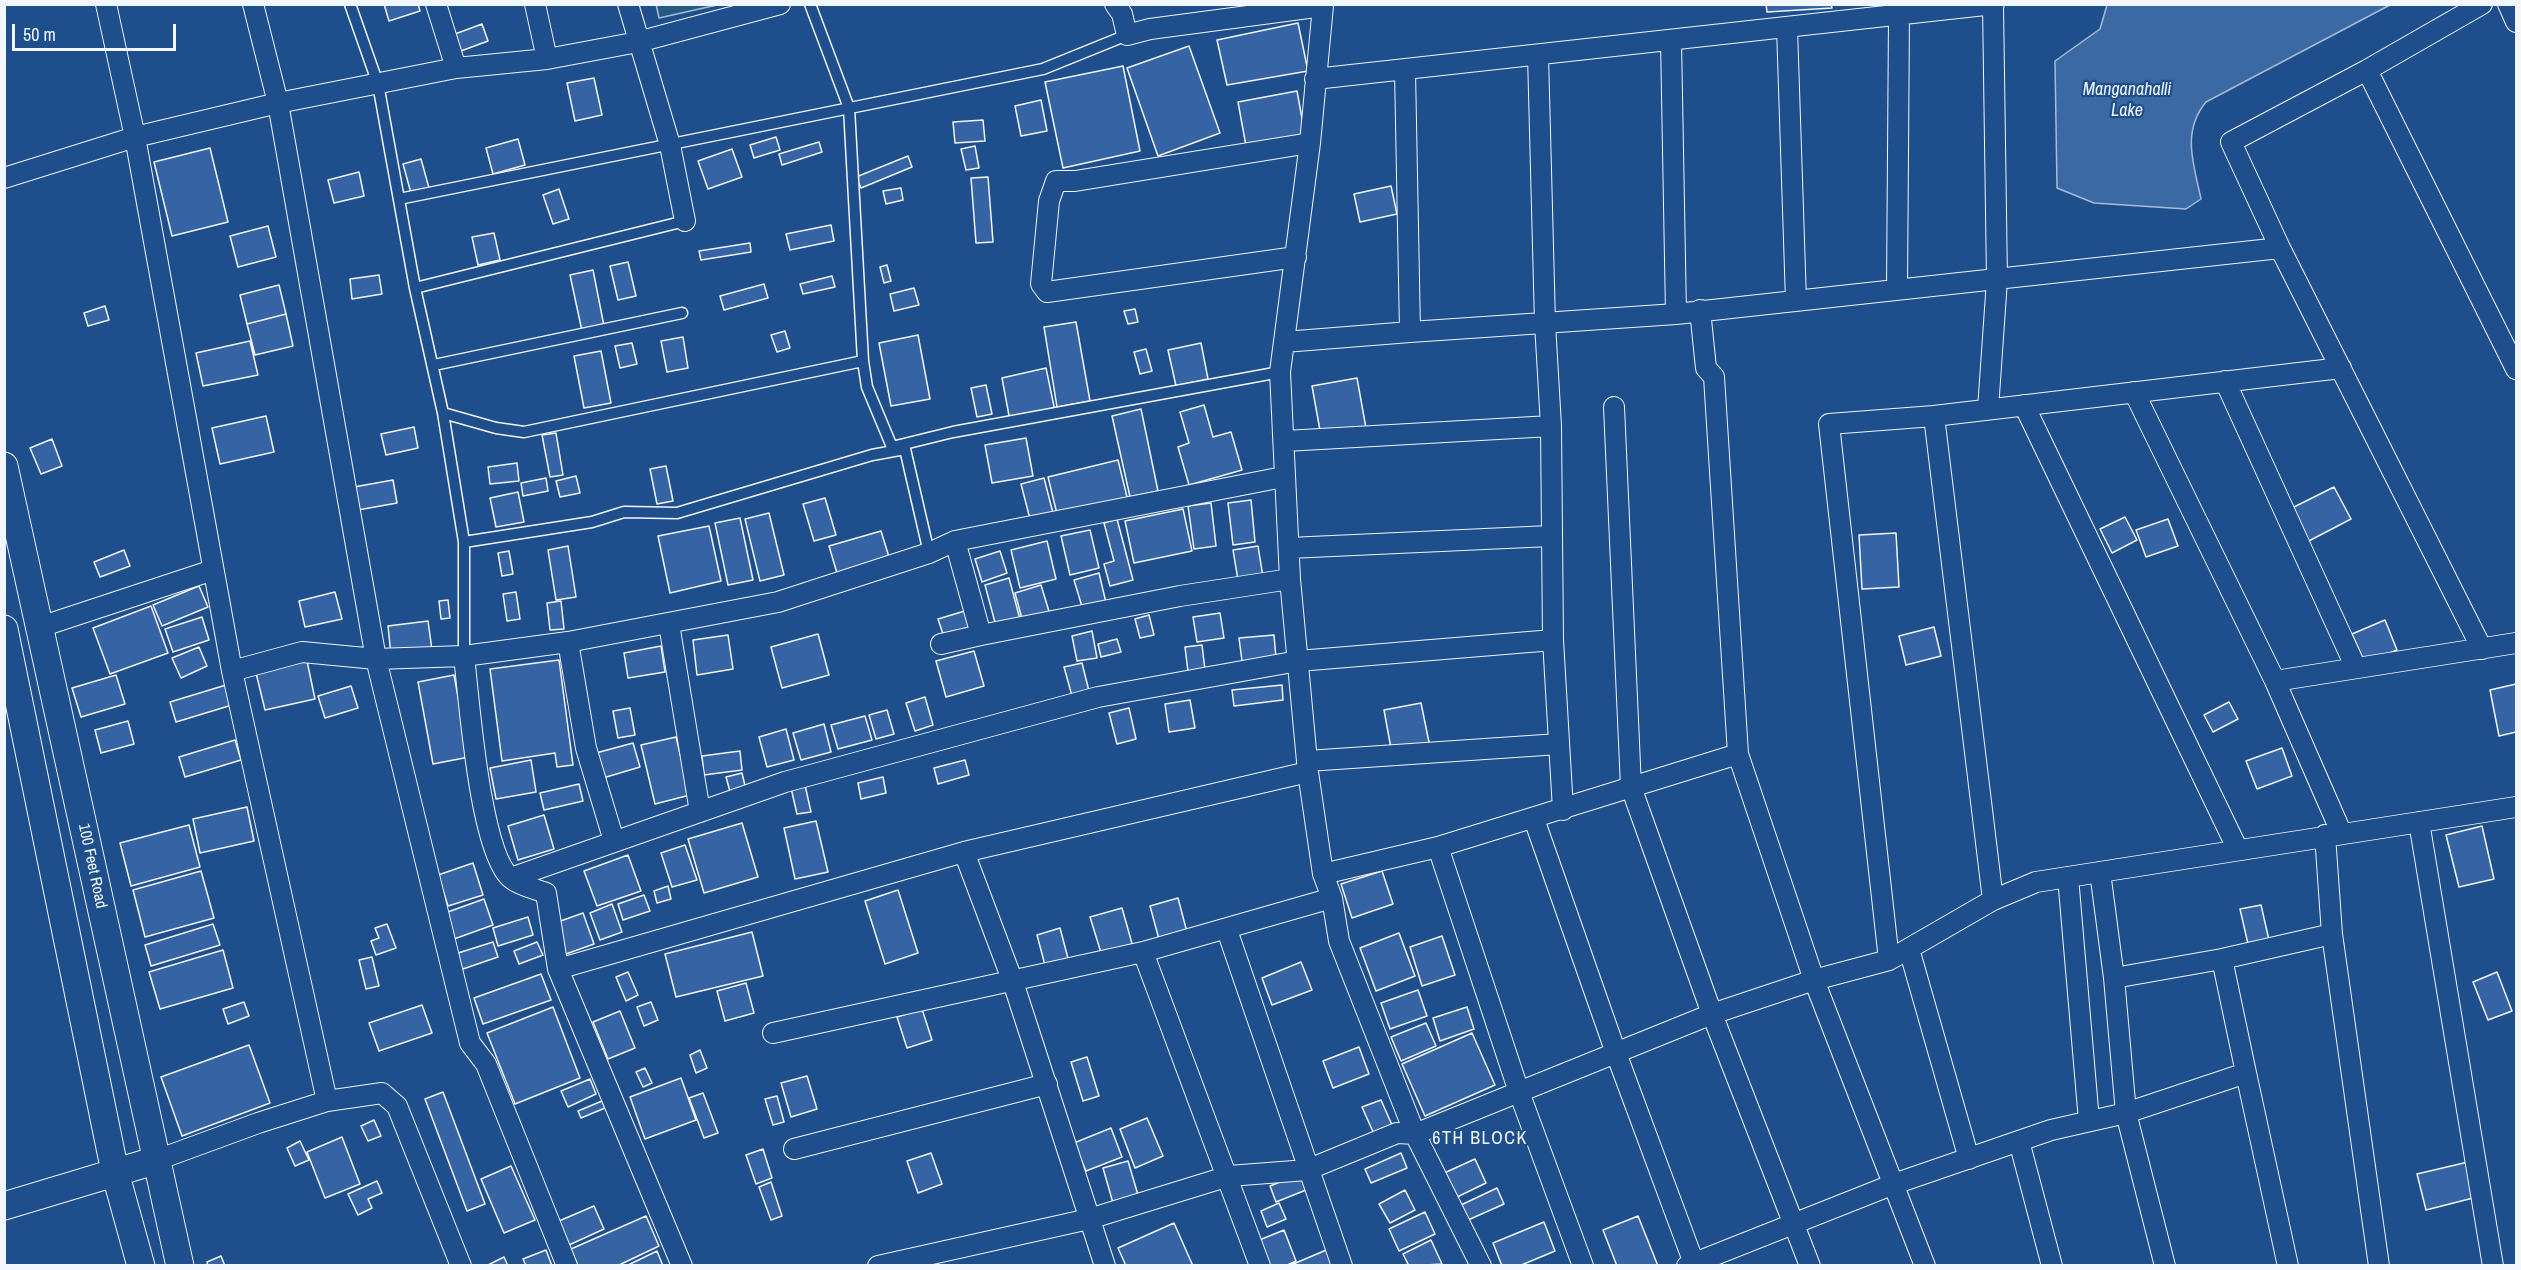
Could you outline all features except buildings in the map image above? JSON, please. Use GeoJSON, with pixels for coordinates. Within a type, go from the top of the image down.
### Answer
{"type":"FeatureCollection","features":[{"type":"Feature","properties":{"kind":"main road","name":"100 Feet Road"},"geometry":{"type":"LineString","coordinates":[[4,466],[180,1266]]}},
{"type":"Feature","properties":{"kind":"main road"},"geometry":{"type":"LineString","coordinates":[[4,629],[115,1172],[141,1266]]}},
{"type":"Feature","properties":{"kind":"main road"},"geometry":{"type":"LineString","coordinates":[[4,1206],[157,1160]]}},
{"type":"Feature","properties":{"kind":"street"},"geometry":{"type":"LineString","coordinates":[[106,4],[135,137],[232,671],[327,1101]]}},
{"type":"Feature","properties":{"kind":"street"},"geometry":{"type":"LineString","coordinates":[[253,4],[278,103],[376,659],[470,1043],[486,1064],[567,1266]]}},
{"type":"Feature","properties":{"kind":"street"},"geometry":{"type":"LineString","coordinates":[[436,4],[456,68]]}},
{"type":"Feature","properties":{"kind":"street"},"geometry":{"type":"LineString","coordinates":[[535,4],[548,59]]}},
{"type":"Feature","properties":{"kind":"street"},"geometry":{"type":"LineString","coordinates":[[628,4],[670,146],[685,221]]}},
{"type":"Feature","properties":{"kind":"street"},"geometry":{"type":"LineString","coordinates":[[4,178],[135,137],[278,103],[456,68],[548,59],[638,42],[780,4]]}},
{"type":"Feature","properties":{"kind":"street"},"geometry":{"type":"LineString","coordinates":[[1115,4],[1122,14],[1127,34],[1278,8],[1324,5],[1310,143],[1280,372],[1285,441],[1283,477],[1307,767],[1323,874],[1332,898],[1339,941],[1415,1134],[1481,1266]]}},
{"type":"Feature","properties":{"kind":"street"},"geometry":{"type":"LineString","coordinates":[[2482,4],[2367,70],[2231,142],[2280,248],[2482,649]]}},
{"type":"Feature","properties":{"kind":"street"},"geometry":{"type":"LineString","coordinates":[[2508,4],[2517,22]]}},
{"type":"Feature","properties":{"kind":"street"},"geometry":{"type":"LineString","coordinates":[[1315,79],[1787,28],[1910,11],[1993,5],[1997,280],[1988,409]]}},
{"type":"Feature","properties":{"kind":"street"},"geometry":{"type":"LineString","coordinates":[[1898,290],[1910,11]]}},
{"type":"Feature","properties":{"kind":"street"},"geometry":{"type":"LineString","coordinates":[[1787,28],[1796,300]]}},
{"type":"Feature","properties":{"kind":"street"},"geometry":{"type":"LineString","coordinates":[[1671,40],[1676,314]]}},
{"type":"Feature","properties":{"kind":"street"},"geometry":{"type":"LineString","coordinates":[[1538,55],[1545,323],[1551,426],[1550,536],[1553,640],[1563,810]]}},
{"type":"Feature","properties":{"kind":"street"},"geometry":{"type":"LineString","coordinates":[[1404,69],[1410,332]]}},
{"type":"Feature","properties":{"kind":"street"},"geometry":{"type":"LineString","coordinates":[[2367,70],[2517,369]]}},
{"type":"Feature","properties":{"kind":"street"},"geometry":{"type":"LineString","coordinates":[[1296,257],[1047,292],[1041,284],[1049,201],[1056,181],[1075,181],[1310,143]]}},
{"type":"Feature","properties":{"kind":"street"},"geometry":{"type":"LineString","coordinates":[[1284,342],[1676,314],[2280,248]]}},
{"type":"Feature","properties":{"kind":"street"},"geometry":{"type":"LineString","coordinates":[[1700,310],[1706,368],[1714,377],[1738,754],[1814,980],[1925,1266]]}},
{"type":"Feature","properties":{"kind":"street"},"geometry":{"type":"LineString","coordinates":[[1889,960],[1829,424],[1934,416],[2341,368]]}},
{"type":"Feature","properties":{"kind":"street"},"geometry":{"type":"LineString","coordinates":[[2224,381],[2356,668]]}},
{"type":"Feature","properties":{"kind":"street"},"geometry":{"type":"LineString","coordinates":[[2134,392],[2275,681],[2333,833],[2332,934],[2379,1266]]}},
{"type":"Feature","properties":{"kind":"street"},"geometry":{"type":"LineString","coordinates":[[2024,405],[2238,850]]}},
{"type":"Feature","properties":{"kind":"street"},"geometry":{"type":"LineString","coordinates":[[1614,408],[1631,787],[1713,1014],[1810,1266]]}},
{"type":"Feature","properties":{"kind":"street"},"geometry":{"type":"LineString","coordinates":[[1934,416],[1993,900]]}},
{"type":"Feature","properties":{"kind":"street"},"geometry":{"type":"LineString","coordinates":[[1285,441],[1551,426]]}},
{"type":"Feature","properties":{"kind":"street"},"geometry":{"type":"LineString","coordinates":[[232,671],[302,652],[376,659],[464,656],[568,642],[669,624],[778,602],[929,553],[955,541],[1283,477]]}},
{"type":"Feature","properties":{"kind":"street"},"geometry":{"type":"LineString","coordinates":[[1289,549],[1550,536]]}},
{"type":"Feature","properties":{"kind":"street"},"geometry":{"type":"LineString","coordinates":[[955,541],[981,635]]}},
{"type":"Feature","properties":{"kind":"street"},"geometry":{"type":"LineString","coordinates":[[40,627],[213,570]]}},
{"type":"Feature","properties":{"kind":"street"},"geometry":{"type":"LineString","coordinates":[[941,644],[1180,596],[1290,579]]}},
{"type":"Feature","properties":{"kind":"street"},"geometry":{"type":"LineString","coordinates":[[669,624],[700,812]]}},
{"type":"Feature","properties":{"kind":"street"},"geometry":{"type":"LineString","coordinates":[[511,878],[785,782],[1098,697],[1298,661],[1553,640]]}},
{"type":"Feature","properties":{"kind":"street"},"geometry":{"type":"LineString","coordinates":[[568,642],[586,748],[614,841]]}},
{"type":"Feature","properties":{"kind":"street"},"geometry":{"type":"LineString","coordinates":[[2275,681],[2517,643]]}},
{"type":"Feature","properties":{"kind":"street"},"geometry":{"type":"LineString","coordinates":[[464,656],[486,822],[496,851],[511,878],[546,893],[558,969],[681,1266]]}},
{"type":"Feature","properties":{"kind":"street"},"geometry":{"type":"LineString","coordinates":[[558,969],[964,852],[1307,767],[1559,744]]}},
{"type":"Feature","properties":{"kind":"street"},"geometry":{"type":"LineString","coordinates":[[1323,874],[1438,847],[1738,754]]}},
{"type":"Feature","properties":{"kind":"street"},"geometry":{"type":"LineString","coordinates":[[878,1266],[1089,1219],[1229,1176],[1307,1170],[1397,1133],[1415,1134],[1713,1014],[1814,980],[1889,960],[1993,900],[2036,882],[2333,833],[2517,807]]}},
{"type":"Feature","properties":{"kind":"street"},"geometry":{"type":"LineString","coordinates":[[1534,819],[1692,1265],[1894,1185],[2019,1141],[2126,1113],[2246,1073]]}},
{"type":"Feature","properties":{"kind":"street"},"geometry":{"type":"LineString","coordinates":[[2419,822],[2493,1266]]}},
{"type":"Feature","properties":{"kind":"street"},"geometry":{"type":"LineString","coordinates":[[1438,847],[1519,1092],[1583,1266]]}},
{"type":"Feature","properties":{"kind":"street"},"geometry":{"type":"LineString","coordinates":[[964,852],[1013,982],[1105,1266]]}},
{"type":"Feature","properties":{"kind":"street"},"geometry":{"type":"LineString","coordinates":[[2100,872],[2114,978],[2126,1113],[2165,1266]]}},
{"type":"Feature","properties":{"kind":"street"},"geometry":{"type":"LineString","coordinates":[[2068,877],[2089,1121]]}},
{"type":"Feature","properties":{"kind":"street"},"geometry":{"type":"LineString","coordinates":[[773,1033],[1143,952],[1227,930],[1332,898]]}},
{"type":"Feature","properties":{"kind":"street"},"geometry":{"type":"LineString","coordinates":[[1227,930],[1307,1170],[1342,1266]]}},
{"type":"Feature","properties":{"kind":"street"},"geometry":{"type":"LineString","coordinates":[[2114,978],[2222,959],[2332,934]]}},
{"type":"Feature","properties":{"kind":"street"},"geometry":{"type":"LineString","coordinates":[[1909,949],[1969,1159]]}},
{"type":"Feature","properties":{"kind":"street"},"geometry":{"type":"LineString","coordinates":[[1143,952],[1229,1176],[1260,1266]]}},
{"type":"Feature","properties":{"kind":"street"},"geometry":{"type":"LineString","coordinates":[[2222,959],[2288,1266]]}},
{"type":"Feature","properties":{"kind":"street"},"geometry":{"type":"LineString","coordinates":[[794,1149],[1047,1084]]}},
{"type":"Feature","properties":{"kind":"street"},"geometry":{"type":"LineString","coordinates":[[157,1160],[258,1123],[327,1101],[382,1093],[397,1106],[461,1266]]}},
{"type":"Feature","properties":{"kind":"street"},"geometry":{"type":"LineString","coordinates":[[2019,1141],[2052,1266]]}},
{"type":"Feature","properties":{"kind":"lane"},"geometry":{"type":"LineString","coordinates":[[350,4],[378,84],[415,288],[444,413],[464,542],[464,656]]}},
{"type":"Feature","properties":{"kind":"lane"},"geometry":{"type":"LineString","coordinates":[[810,4],[849,108],[863,362],[867,387],[892,447]]}},
{"type":"Feature","properties":{"kind":"lane"},"geometry":{"type":"LineString","coordinates":[[399,198],[670,146],[1043,69],[1127,34]]}},
{"type":"Feature","properties":{"kind":"lane"},"geometry":{"type":"LineString","coordinates":[[415,288],[685,221]]}},
{"type":"Feature","properties":{"kind":"lane"},"geometry":{"type":"LineString","coordinates":[[434,365],[682,313]]}},
{"type":"Feature","properties":{"kind":"lane"},"geometry":{"type":"LineString","coordinates":[[444,413],[496,429],[524,432],[863,362]]}},
{"type":"Feature","properties":{"kind":"lane"},"geometry":{"type":"LineString","coordinates":[[892,447],[953,432],[1280,372]]}},
{"type":"Feature","properties":{"kind":"lane"},"geometry":{"type":"LineString","coordinates":[[892,447],[905,449]]}},
{"type":"Feature","properties":{"kind":"lane"},"geometry":{"type":"LineString","coordinates":[[464,542],[592,522],[624,512],[677,513],[872,454],[905,449]]}},
{"type":"Feature","properties":{"kind":"lane"},"geometry":{"type":"LineString","coordinates":[[905,449],[929,553]]}},
{"type":"Feature","properties":{"kind":"shaded area"},"geometry":{"type":"Polygon","coordinates":[[[656,4],[717,4],[717,5],[659,18],[656,4]]]}},
{"type":"Feature","properties":{"kind":"water","name":"Manganahalli Lake"},"geometry":{"type":"Polygon","coordinates":[[[2107,4],[2390,5],[2206,102],[2198,113],[2192,137],[2193,161],[2201,199],[2186,209],[2094,203],[2057,188],[2055,61],[2100,29],[2107,4]]]}},
{"type":"Feature","properties":{"kind":"district","name":"6TH BLOCK"},"geometry":{"type":"Point","coordinates":[1480,1139]}}]}
